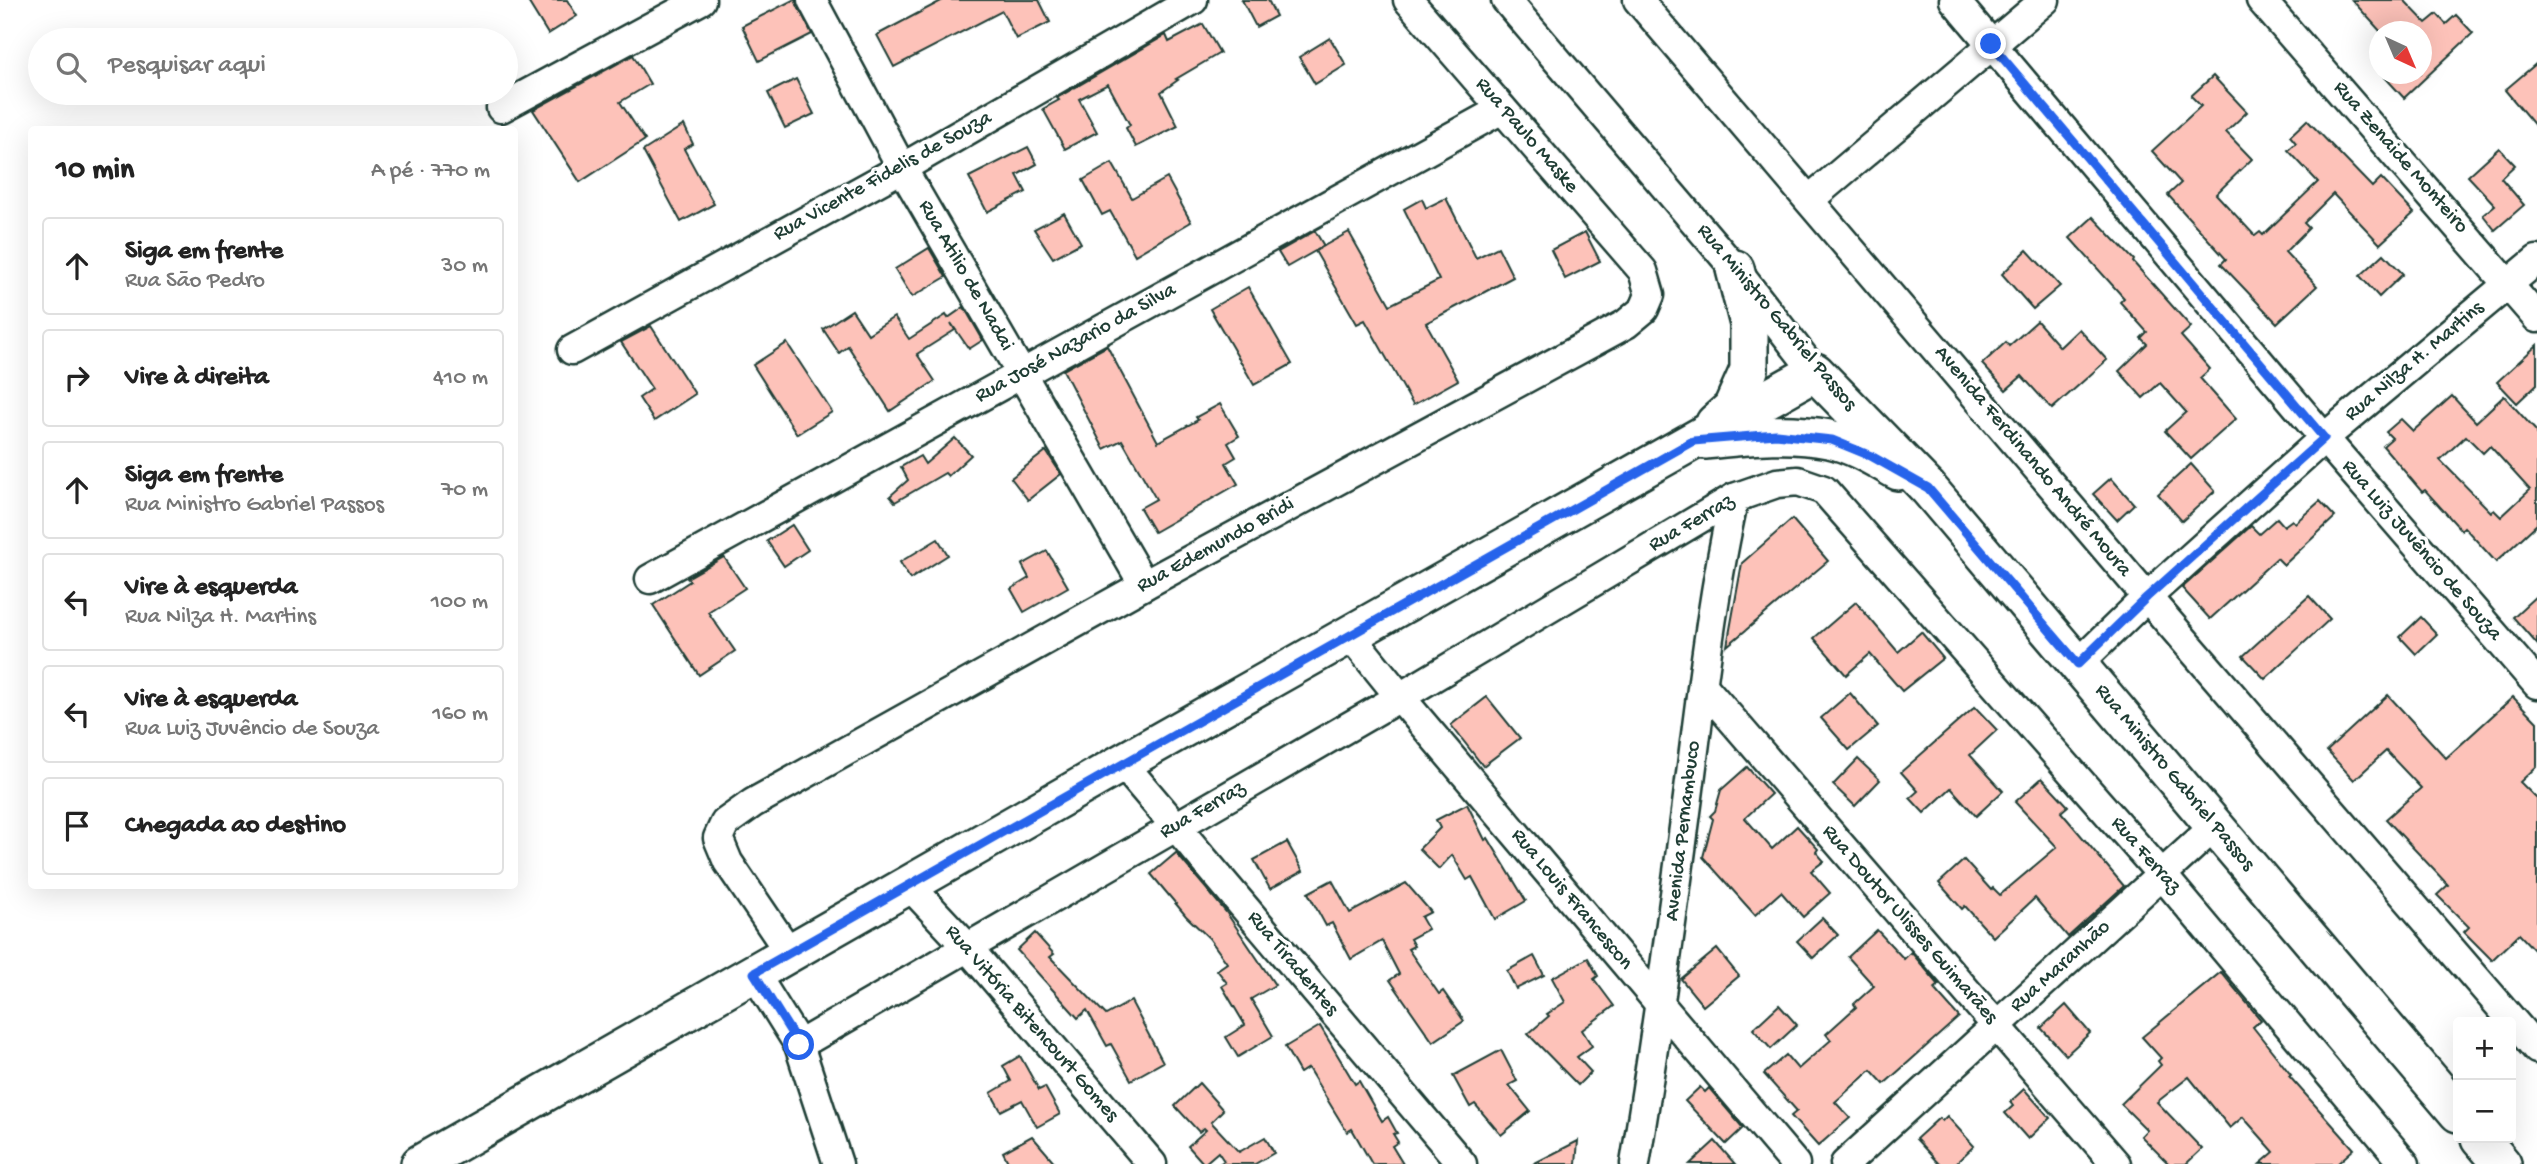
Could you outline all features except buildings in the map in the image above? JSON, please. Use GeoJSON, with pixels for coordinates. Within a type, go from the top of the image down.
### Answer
{"type":"FeatureCollection","features":[{"type":"Feature","properties":{"kind":"main road"},"geometry":{"type":"LineString","coordinates":[[1693,441],[1732,408],[1749,370],[1749,324],[1735,270]]}},
{"type":"Feature","properties":{"kind":"main road"},"geometry":{"type":"LineString","coordinates":[[420,1164],[789,952],[1815,372]]}},
{"type":"Feature","properties":{"kind":"main road","name":"Rua Ministro Gabriel Passos"},"geometry":{"type":"LineString","coordinates":[[1815,372],[1928,488],[2453,1106]]}},
{"type":"Feature","properties":{"kind":"main road"},"geometry":{"type":"LineString","coordinates":[[1693,441],[1776,434],[1832,440],[1871,456],[1928,488]]}},
{"type":"Feature","properties":{"kind":"main road"},"geometry":{"type":"LineString","coordinates":[[2484,1143],[2502,1164]]}},
{"type":"Feature","properties":{"kind":"street"},"geometry":{"type":"LineString","coordinates":[[518,99],[701,0]]}},
{"type":"Feature","properties":{"kind":"street","name":"Rua Atilio de Nadai"},"geometry":{"type":"LineString","coordinates":[[811,0],[902,168],[1144,585]]}},
{"type":"Feature","properties":{"kind":"street","name":"Rua Vicente Fidelis de Souza"},"geometry":{"type":"LineString","coordinates":[[572,350],[902,168],[1193,0]]}},
{"type":"Feature","properties":{"kind":"street","name":"Rua Paulo Maske"},"geometry":{"type":"LineString","coordinates":[[1408,0],[1643,271]]}},
{"type":"Feature","properties":{"kind":"street","name":"Rua Ministro Gabriel Passos"},"geometry":{"type":"LineString","coordinates":[[1506,0],[1735,270],[1815,372]]}},
{"type":"Feature","properties":{"kind":"street","name":"Avenida Ferdinando André Moura"},"geometry":{"type":"LineString","coordinates":[[1638,0],[2537,1049]]}},
{"type":"Feature","properties":{"kind":"street","name":"Rua Luiz Juvêncio de Souza"},"geometry":{"type":"LineString","coordinates":[[1954,0],[2324,438],[2537,684]]}},
{"type":"Feature","properties":{"kind":"street"},"geometry":{"type":"LineString","coordinates":[[1809,200],[2045,0]]}},
{"type":"Feature","properties":{"kind":"street","name":"Rua Zenaide Monteiro"},"geometry":{"type":"LineString","coordinates":[[2261,0],[2537,318]]}},
{"type":"Feature","properties":{"kind":"street"},"geometry":{"type":"LineString","coordinates":[[501,108],[507,105]]}},
{"type":"Feature","properties":{"kind":"street","name":"Rua José Nazario da Silva"},"geometry":{"type":"LineString","coordinates":[[650,579],[1502,109]]}},
{"type":"Feature","properties":{"kind":"street","name":"Rua Nilza H. Martins"},"geometry":{"type":"LineString","coordinates":[[2078,664],[2147,597],[2324,438],[2537,260]]}},
{"type":"Feature","properties":{"kind":"street","name":"Rua Edemundo Bridi"},"geometry":{"type":"LineString","coordinates":[[789,952],[728,862],[718,838],[725,823],[753,803],[1144,585],[1626,324],[1644,309],[1650,295],[1643,271]]}},
{"type":"Feature","properties":{"kind":"street","name":"Rua Ferraz"},"geometry":{"type":"LineString","coordinates":[[799,1045],[1400,697],[1734,498],[1777,483],[1798,481],[1824,491],[2163,876],[2405,1164]]}},
{"type":"Feature","properties":{"kind":"street","name":"Avenida Pernambuco"},"geometry":{"type":"LineString","coordinates":[[1635,1164],[1661,1006],[1703,686],[1734,498]]}},
{"type":"Feature","properties":{"kind":"street","name":"Rua Louis Francescon"},"geometry":{"type":"LineString","coordinates":[[1350,635],[1795,1164]]}},
{"type":"Feature","properties":{"kind":"street","name":"Rua Doutor Ulisses Guimarães"},"geometry":{"type":"LineString","coordinates":[[1703,686],[2116,1164]]}},
{"type":"Feature","properties":{"kind":"street","name":"Rua Tiradentes"},"geometry":{"type":"LineString","coordinates":[[1122,763],[1462,1164]]}},
{"type":"Feature","properties":{"kind":"street","name":"Rua Maranhão"},"geometry":{"type":"LineString","coordinates":[[1845,1164],[2215,826]]}},
{"type":"Feature","properties":{"kind":"street","name":"Rua Vitória Bitencourt Gomes"},"geometry":{"type":"LineString","coordinates":[[909,885],[968,948],[1152,1164]]}},
{"type":"Feature","properties":{"kind":"street"},"geometry":{"type":"LineString","coordinates":[[754,973],[799,1045],[838,1164]]}},
{"type":"Feature","properties":{"kind":"route"},"geometry":{"type":"LineString","coordinates":[[799,1045],[754,973],[1693,441],[1776,434],[1832,440],[1871,456],[1928,488],[2078,664],[2147,597],[2324,438],[1991,44]]}}]}
